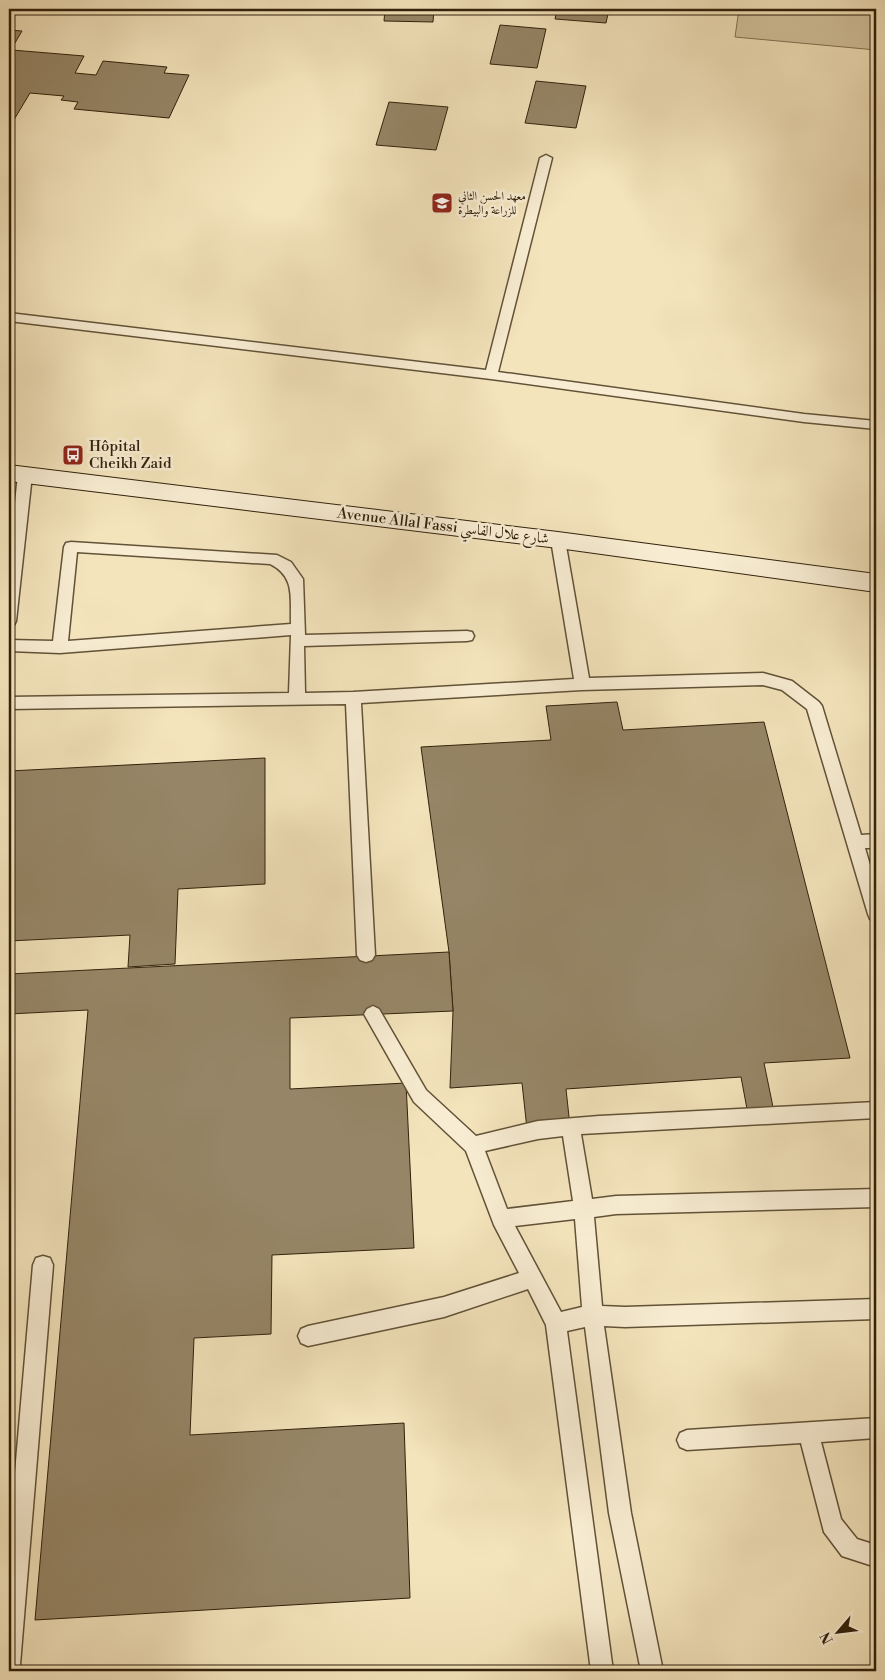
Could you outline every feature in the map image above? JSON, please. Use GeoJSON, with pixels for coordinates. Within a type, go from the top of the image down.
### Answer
{"type":"FeatureCollection","features":[{"type":"Feature","properties":{"kind":"street","name":"Avenue Allal Fassi شارع علال الفاسي"},"geometry":{"type":"LineString","coordinates":[[17,474],[558,540],[876,583]]}},
{"type":"Feature","properties":{"kind":"lane"},"geometry":{"type":"LineString","coordinates":[[491,375],[546,158]]}},
{"type":"Feature","properties":{"kind":"lane"},"geometry":{"type":"LineString","coordinates":[[9,317],[491,375],[804,418],[876,425]]}},
{"type":"Feature","properties":{"kind":"lane"},"geometry":{"type":"LineString","coordinates":[[9,620],[17,474]]}},
{"type":"Feature","properties":{"kind":"lane"},"geometry":{"type":"LineString","coordinates":[[558,540],[582,684]]}},
{"type":"Feature","properties":{"kind":"lane"},"geometry":{"type":"LineString","coordinates":[[60,647],[71,547],[272,559],[286,566],[296,579],[298,635],[297,699]]}},
{"type":"Feature","properties":{"kind":"lane"},"geometry":{"type":"LineString","coordinates":[[9,646],[60,647],[298,635],[468,636]]}},
{"type":"Feature","properties":{"kind":"lane"},"geometry":{"type":"LineString","coordinates":[[9,703],[353,698],[582,684],[763,679],[787,685],[814,706],[876,914]]}},
{"type":"Feature","properties":{"kind":"lane"},"geometry":{"type":"LineString","coordinates":[[353,698],[366,955]]}},
{"type":"Feature","properties":{"kind":"lane"},"geometry":{"type":"LineString","coordinates":[[855,842],[876,841]]}},
{"type":"Feature","properties":{"kind":"lane"},"geometry":{"type":"LineString","coordinates":[[373,1014],[420,1096],[473,1145],[501,1219],[556,1323],[602,1671]]}},
{"type":"Feature","properties":{"kind":"lane"},"geometry":{"type":"LineString","coordinates":[[473,1145],[538,1130],[571,1127],[876,1110]]}},
{"type":"Feature","properties":{"kind":"lane"},"geometry":{"type":"LineString","coordinates":[[571,1127],[584,1208],[593,1315],[620,1513],[652,1671]]}},
{"type":"Feature","properties":{"kind":"lane"},"geometry":{"type":"LineString","coordinates":[[501,1219],[616,1205],[876,1198]]}},
{"type":"Feature","properties":{"kind":"lane"},"geometry":{"type":"LineString","coordinates":[[9,1665],[42,1265]]}},
{"type":"Feature","properties":{"kind":"lane"},"geometry":{"type":"LineString","coordinates":[[308,1336],[444,1307],[533,1278]]}},
{"type":"Feature","properties":{"kind":"lane"},"geometry":{"type":"LineString","coordinates":[[556,1323],[593,1315],[625,1317],[876,1309]]}},
{"type":"Feature","properties":{"kind":"lane"},"geometry":{"type":"LineString","coordinates":[[687,1440],[876,1428]]}},
{"type":"Feature","properties":{"kind":"lane"},"geometry":{"type":"LineString","coordinates":[[808,1432],[832,1524],[850,1548],[876,1556]]}},
{"type":"Feature","properties":{"kind":"shaded area"},"geometry":{"type":"Polygon","coordinates":[[[739,9],[876,9],[876,50],[735,37],[739,9]]]}},
{"type":"Feature","properties":{"kind":"building"},"geometry":{"type":"Polygon","coordinates":[[[280,9],[325,9],[321,14],[280,9]]]}},
{"type":"Feature","properties":{"kind":"building"},"geometry":{"type":"Polygon","coordinates":[[[385,9],[434,9],[433,22],[384,21],[385,9]]]}},
{"type":"Feature","properties":{"kind":"building"},"geometry":{"type":"Polygon","coordinates":[[[557,9],[609,9],[606,23],[555,19],[557,9]]]}},
{"type":"Feature","properties":{"kind":"building"},"geometry":{"type":"Polygon","coordinates":[[[500,25],[546,29],[537,68],[490,64],[500,25]]]}},
{"type":"Feature","properties":{"kind":"building"},"geometry":{"type":"Polygon","coordinates":[[[9,30],[22,31],[9,53],[9,30]]]}},
{"type":"Feature","properties":{"kind":"building"},"geometry":{"type":"Polygon","coordinates":[[[12,50],[84,56],[75,73],[96,75],[103,61],[167,67],[164,73],[189,75],[169,118],[74,109],[78,102],[61,100],[64,96],[30,93],[9,128],[9,54],[12,50]]]}},
{"type":"Feature","properties":{"kind":"building"},"geometry":{"type":"Polygon","coordinates":[[[536,81],[586,86],[576,128],[525,123],[536,81]]]}},
{"type":"Feature","properties":{"kind":"building"},"geometry":{"type":"Polygon","coordinates":[[[389,102],[448,107],[436,150],[376,145],[389,102]]]}},
{"type":"Feature","properties":{"kind":"building"},"geometry":{"type":"Polygon","coordinates":[[[617,702],[623,730],[764,722],[850,1058],[764,1063],[773,1107],[747,1109],[741,1077],[566,1089],[570,1126],[527,1129],[522,1083],[450,1088],[453,1011],[449,952],[421,747],[551,740],[546,706],[617,702]]]}},
{"type":"Feature","properties":{"kind":"building"},"geometry":{"type":"Polygon","coordinates":[[[265,758],[265,884],[178,889],[175,964],[128,967],[130,935],[9,941],[9,771],[265,758]]]}},
{"type":"Feature","properties":{"kind":"building"},"geometry":{"type":"Polygon","coordinates":[[[449,952],[453,1011],[290,1018],[290,1089],[406,1083],[414,1248],[272,1255],[271,1334],[194,1338],[190,1435],[404,1423],[410,1598],[35,1620],[88,1010],[9,1014],[9,974],[449,952]]]}},
{"type":"Feature","properties":{"kind":"place","name":"معهد الحسن الثاني للزراعة والبيطرة"},"geometry":{"type":"Point","coordinates":[442,203]}},
{"type":"Feature","properties":{"kind":"place","name":"Hôpital Cheikh Zaid"},"geometry":{"type":"Point","coordinates":[73,455]}}]}
